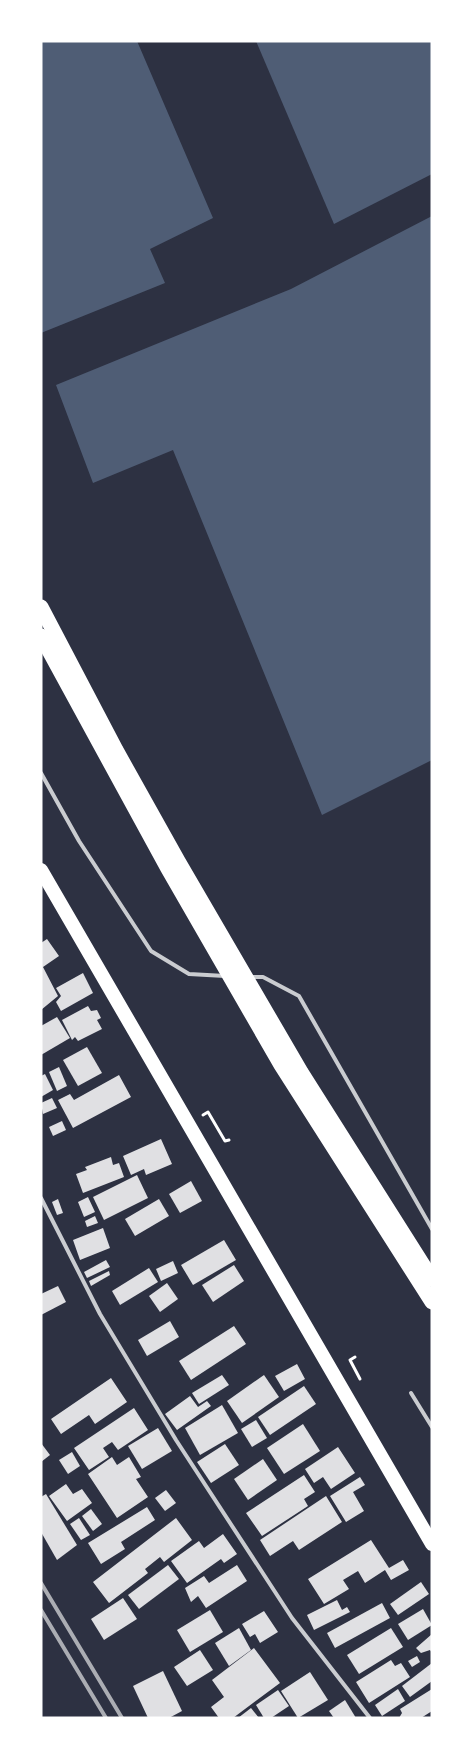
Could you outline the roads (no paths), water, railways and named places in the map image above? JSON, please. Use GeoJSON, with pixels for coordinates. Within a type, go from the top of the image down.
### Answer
{"type":"FeatureCollection","features":[{"type":"Feature","properties":{"kind":"highway"},"geometry":{"type":"LineString","coordinates":[[41,607],[111,741],[178,861],[301,1072],[432,1279]]}},
{"type":"Feature","properties":{"kind":"highway"},"geometry":{"type":"LineString","coordinates":[[41,636],[167,867],[281,1065],[432,1302]]}},
{"type":"Feature","properties":{"kind":"highway"},"geometry":{"type":"LineString","coordinates":[[41,870],[432,1544]]}},
{"type":"Feature","properties":{"kind":"lane"},"geometry":{"type":"LineString","coordinates":[[41,772],[79,841],[150,951],[189,974],[263,978],[299,996],[432,1230]]}},
{"type":"Feature","properties":{"kind":"lane"},"geometry":{"type":"LineString","coordinates":[[41,1198],[100,1314],[176,1440],[292,1618],[370,1718]]}},
{"type":"Feature","properties":{"kind":"lane"},"geometry":{"type":"LineString","coordinates":[[411,1393],[432,1427]]}},
{"type":"Feature","properties":{"kind":"water"},"geometry":{"type":"Polygon","coordinates":[[[41,41],[137,41],[213,218],[150,249],[165,283],[41,333],[41,41]]]}},
{"type":"Feature","properties":{"kind":"water"},"geometry":{"type":"Polygon","coordinates":[[[256,41],[432,41],[432,174],[334,224],[256,41]]]}},
{"type":"Feature","properties":{"kind":"water"},"geometry":{"type":"Polygon","coordinates":[[[432,216],[432,760],[322,815],[173,450],[93,483],[56,385],[291,289],[432,216]]]}},
{"type":"Feature","properties":{"kind":"railway"},"geometry":{"type":"LineString","coordinates":[[41,1583],[122,1718]]}},
{"type":"Feature","properties":{"kind":"railway"},"geometry":{"type":"LineString","coordinates":[[41,1610],[106,1718]]}}]}
